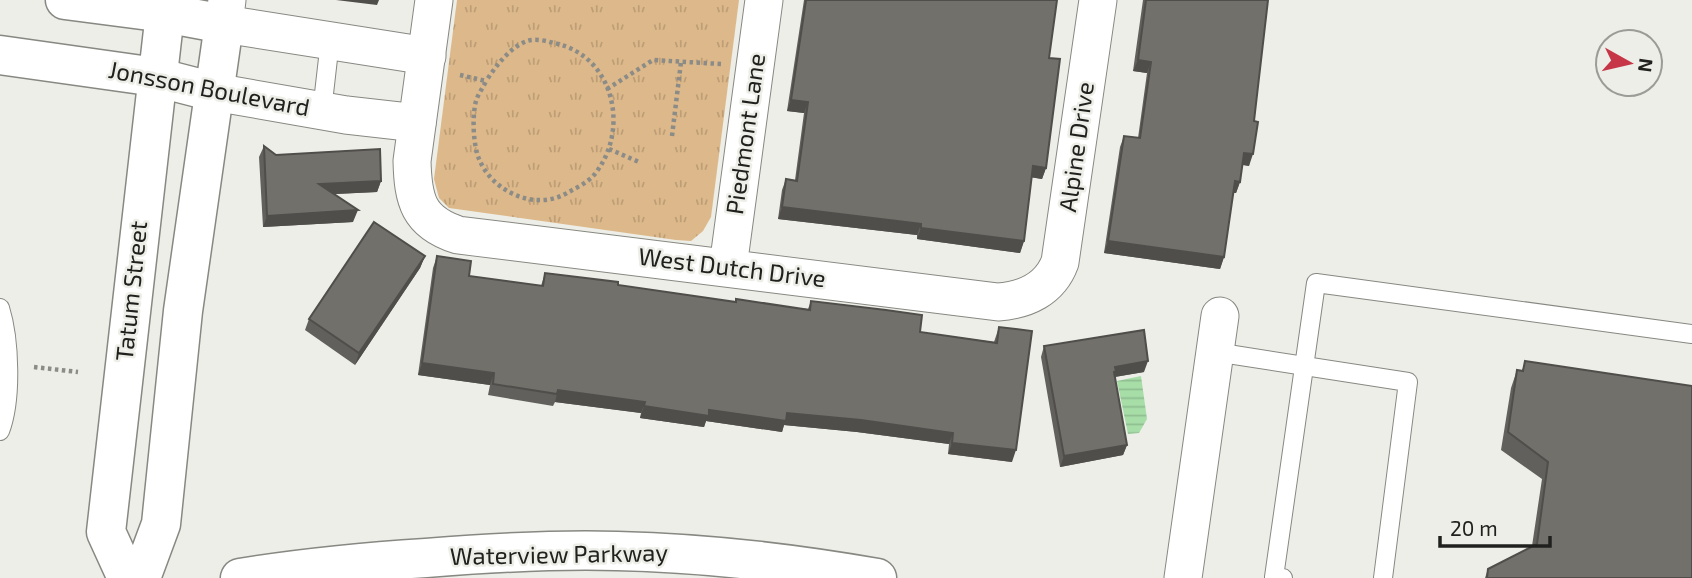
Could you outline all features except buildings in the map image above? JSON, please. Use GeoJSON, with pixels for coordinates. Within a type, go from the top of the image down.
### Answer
{"type":"FeatureCollection","features":[{"type":"Feature","properties":{"kind":"street"},"geometry":{"type":"LineString","coordinates":[[65,0],[225,12],[330,41],[426,62]]}},
{"type":"Feature","properties":{"kind":"street"},"geometry":{"type":"LineString","coordinates":[[417,124],[434,0]]}},
{"type":"Feature","properties":{"kind":"street","name":"Piedmont Lane"},"geometry":{"type":"LineString","coordinates":[[728,267],[764,0]]}},
{"type":"Feature","properties":{"kind":"street","name":"Alpine Drive"},"geometry":{"type":"LineString","coordinates":[[1042,288],[1055,275],[1063,251],[1098,0]]}},
{"type":"Feature","properties":{"kind":"street","name":"Tatum Street"},"geometry":{"type":"LineString","coordinates":[[127,578],[106,532],[165,6]]}},
{"type":"Feature","properties":{"kind":"street"},"geometry":{"type":"LineString","coordinates":[[141,578],[161,524],[183,311],[225,12]]}},
{"type":"Feature","properties":{"kind":"street","name":"Jonsson Boulevard"},"geometry":{"type":"LineString","coordinates":[[0,55],[156,77],[214,92],[417,124]]}},
{"type":"Feature","properties":{"kind":"street","name":"West Dutch Drive"},"geometry":{"type":"LineString","coordinates":[[417,124],[412,178],[414,192],[424,215],[437,226],[458,235],[998,302],[1029,296],[1042,288]]}},
{"type":"Feature","properties":{"kind":"street"},"geometry":{"type":"LineString","coordinates":[[1183,578],[1220,316]]}},
{"type":"Feature","properties":{"kind":"street","name":"Waterview Parkway"},"geometry":{"type":"LineString","coordinates":[[240,578],[374,561],[480,554],[617,551],[717,556],[877,578]]}},
{"type":"Feature","properties":{"kind":"lane"},"geometry":{"type":"LineString","coordinates":[[322,111],[330,41]]}},
{"type":"Feature","properties":{"kind":"lane"},"geometry":{"type":"LineString","coordinates":[[1283,578],[1274,577],[1316,283],[1692,334]]}},
{"type":"Feature","properties":{"kind":"lane"},"geometry":{"type":"LineString","coordinates":[[0,308],[7,367],[6,400],[0,430]]}},
{"type":"Feature","properties":{"kind":"lane"},"geometry":{"type":"LineString","coordinates":[[1215,352],[1408,382],[1383,578]]}},
{"type":"Feature","properties":{"kind":"path"},"geometry":{"type":"LineString","coordinates":[[529,40],[560,44],[585,56],[596,68],[607,89],[615,111],[614,132],[609,149],[592,176],[558,198],[544,201],[516,196],[491,178],[478,159],[475,142],[476,102],[493,70],[516,48],[529,40]]}},
{"type":"Feature","properties":{"kind":"path"},"geometry":{"type":"LineString","coordinates":[[607,89],[653,60],[755,68]]}},
{"type":"Feature","properties":{"kind":"path"},"geometry":{"type":"LineString","coordinates":[[426,62],[486,81]]}},
{"type":"Feature","properties":{"kind":"path"},"geometry":{"type":"LineString","coordinates":[[672,136],[681,62]]}},
{"type":"Feature","properties":{"kind":"path"},"geometry":{"type":"LineString","coordinates":[[609,149],[639,162]]}},
{"type":"Feature","properties":{"kind":"path"},"geometry":{"type":"LineString","coordinates":[[26,366],[78,372]]}},
{"type":"Feature","properties":{"kind":"green space"},"geometry":{"type":"Polygon","coordinates":[[[457,0],[739,0],[711,217],[703,231],[691,241],[676,240],[449,208],[439,198],[434,179],[457,0]]]}},
{"type":"Feature","properties":{"kind":"shaded area"},"geometry":{"type":"Polygon","coordinates":[[[1141,376],[1147,419],[1139,433],[1128,434],[1117,381],[1141,376]]]}}]}
